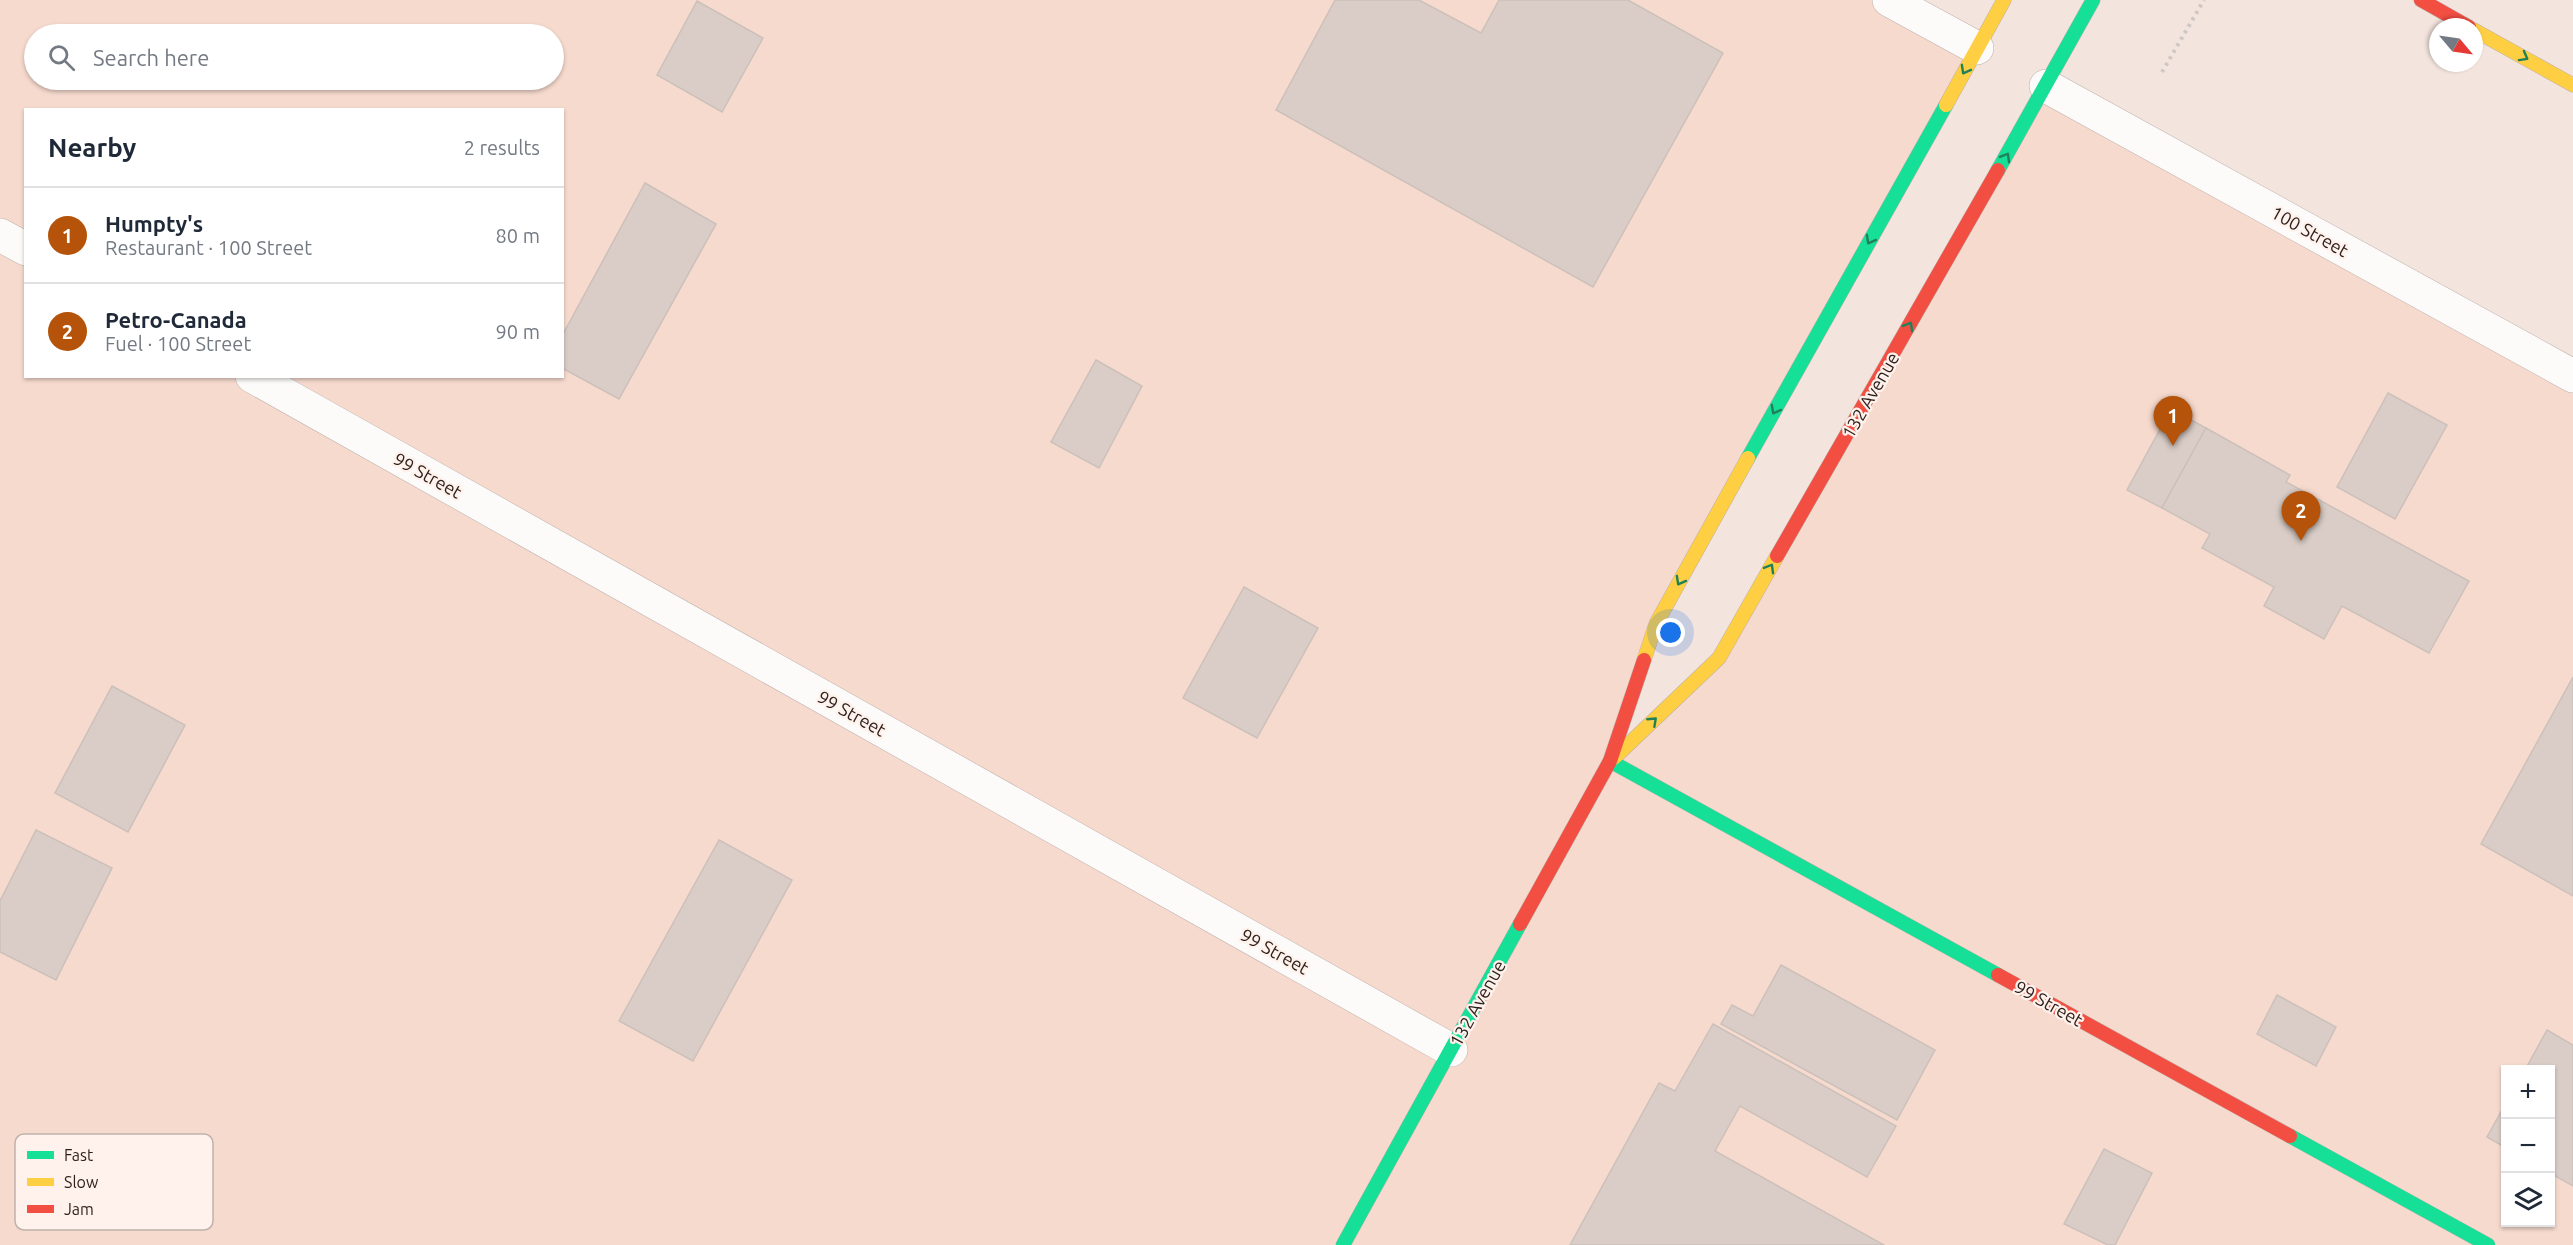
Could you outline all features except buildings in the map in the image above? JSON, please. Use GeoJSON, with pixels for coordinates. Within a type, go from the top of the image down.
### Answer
{"type":"FeatureCollection","features":[{"type":"Feature","properties":{"kind":"main road","name":"132 Avenue"},"geometry":{"type":"LineString","coordinates":[[1343,1245],[1610,761],[1656,624],[2004,0]]}},
{"type":"Feature","properties":{"kind":"main road","name":"132 Avenue"},"geometry":{"type":"LineString","coordinates":[[1610,761],[1719,658],[2093,0]]}},
{"type":"Feature","properties":{"kind":"main road"},"geometry":{"type":"LineString","coordinates":[[2421,0],[2453,18]]}},
{"type":"Feature","properties":{"kind":"main road"},"geometry":{"type":"LineString","coordinates":[[2483,35],[2573,85]]}},
{"type":"Feature","properties":{"kind":"main road","name":"99 Street"},"geometry":{"type":"LineString","coordinates":[[1610,761],[2488,1245]]}},
{"type":"Feature","properties":{"kind":"street"},"geometry":{"type":"LineString","coordinates":[[1889,0],[1977,48]]}},
{"type":"Feature","properties":{"kind":"street","name":"100 Street"},"geometry":{"type":"LineString","coordinates":[[2046,86],[2573,376]]}},
{"type":"Feature","properties":{"kind":"street"},"geometry":{"type":"LineString","coordinates":[[0,235],[24,248]]}},
{"type":"Feature","properties":{"kind":"street","name":"99 Street"},"geometry":{"type":"LineString","coordinates":[[256,378],[1451,1050]]}},
{"type":"Feature","properties":{"kind":"path"},"geometry":{"type":"LineString","coordinates":[[2162,72],[2204,0]]}},
{"type":"Feature","properties":{"kind":"shaded area"},"geometry":{"type":"Polygon","coordinates":[[[0,0],[1889,0],[1977,48],[1656,624],[1611,760],[1719,658],[2046,86],[2573,371],[2573,1245],[0,1245],[0,0]]]}},
{"type":"Feature","properties":{"kind":"traffic: fast"},"geometry":{"type":"LineString","coordinates":[[1998,170],[2093,0]]}},
{"type":"Feature","properties":{"kind":"traffic: fast"},"geometry":{"type":"LineString","coordinates":[[1748,458],[1946,105]]}},
{"type":"Feature","properties":{"kind":"traffic: fast"},"geometry":{"type":"LineString","coordinates":[[1610,761],[1998,975]]}},
{"type":"Feature","properties":{"kind":"traffic: fast"},"geometry":{"type":"LineString","coordinates":[[1343,1245],[1520,924]]}},
{"type":"Feature","properties":{"kind":"traffic: fast"},"geometry":{"type":"LineString","coordinates":[[2290,1136],[2488,1245]]}},
{"type":"Feature","properties":{"kind":"traffic: slow"},"geometry":{"type":"LineString","coordinates":[[1946,105],[2004,0]]}},
{"type":"Feature","properties":{"kind":"traffic: slow"},"geometry":{"type":"LineString","coordinates":[[2483,35],[2573,85]]}},
{"type":"Feature","properties":{"kind":"traffic: slow"},"geometry":{"type":"LineString","coordinates":[[1644,660],[1656,624],[1748,458]]}},
{"type":"Feature","properties":{"kind":"traffic: slow"},"geometry":{"type":"LineString","coordinates":[[1614,758],[1719,658],[1777,556]]}},
{"type":"Feature","properties":{"kind":"traffic: jam"},"geometry":{"type":"LineString","coordinates":[[2421,0],[2453,18]]}},
{"type":"Feature","properties":{"kind":"traffic: jam"},"geometry":{"type":"LineString","coordinates":[[1777,556],[1998,170]]}},
{"type":"Feature","properties":{"kind":"traffic: jam"},"geometry":{"type":"LineString","coordinates":[[1520,924],[1610,761],[1644,660]]}},
{"type":"Feature","properties":{"kind":"traffic: jam"},"geometry":{"type":"LineString","coordinates":[[1998,975],[2290,1136]]}},
{"type":"Feature","properties":{"kind":"place","name":"Humpty's"},"geometry":{"type":"Point","coordinates":[2173,446]}},
{"type":"Feature","properties":{"kind":"place","name":"Petro-Canada"},"geometry":{"type":"Point","coordinates":[2301,541]}}]}
